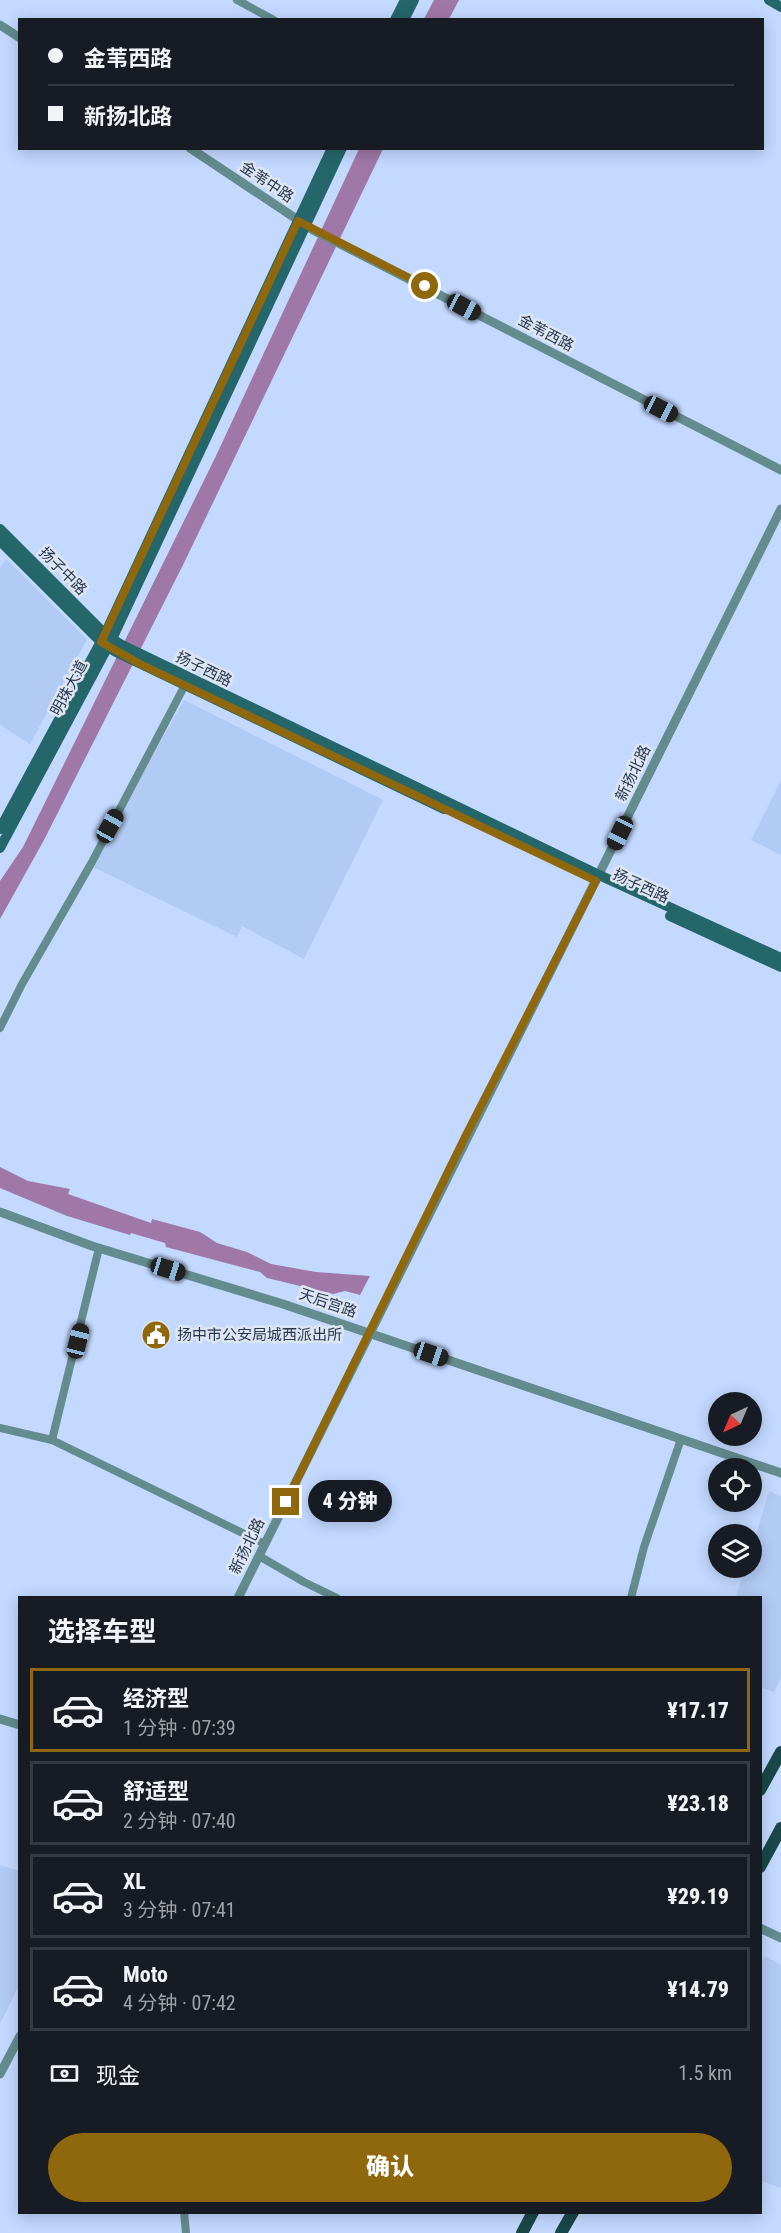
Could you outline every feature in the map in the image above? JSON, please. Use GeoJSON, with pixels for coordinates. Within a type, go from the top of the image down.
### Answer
{"type":"FeatureCollection","features":[{"type":"Feature","properties":{"kind":"main road"},"geometry":{"type":"LineString","coordinates":[[396,18],[405,0]]}},
{"type":"Feature","properties":{"kind":"main road"},"geometry":{"type":"LineString","coordinates":[[405,18],[414,0]]}},
{"type":"Feature","properties":{"kind":"main road"},"geometry":{"type":"LineString","coordinates":[[769,0],[781,7]]}},
{"type":"Feature","properties":{"kind":"main road","name":"明珠大道"},"geometry":{"type":"LineString","coordinates":[[306,226],[331,150]]}},
{"type":"Feature","properties":{"kind":"main road","name":"明珠大道"},"geometry":{"type":"LineString","coordinates":[[0,848],[110,643],[341,150]]}},
{"type":"Feature","properties":{"kind":"main road","name":"扬子中路"},"geometry":{"type":"LineString","coordinates":[[0,529],[110,643]]}},
{"type":"Feature","properties":{"kind":"main road","name":"扬子中路"},"geometry":{"type":"LineString","coordinates":[[0,541],[110,643]]}},
{"type":"Feature","properties":{"kind":"main road","name":"明珠大道"},"geometry":{"type":"LineString","coordinates":[[0,829],[110,643]]}},
{"type":"Feature","properties":{"kind":"main road","name":"扬子西路"},"geometry":{"type":"LineString","coordinates":[[110,643],[185,686],[597,878],[781,958]]}},
{"type":"Feature","properties":{"kind":"main road","name":"扬子西路"},"geometry":{"type":"LineString","coordinates":[[143,661],[781,967]]}},
{"type":"Feature","properties":{"kind":"main road"},"geometry":{"type":"LineString","coordinates":[[762,1786],[781,1752]]}},
{"type":"Feature","properties":{"kind":"main road"},"geometry":{"type":"LineString","coordinates":[[762,1863],[781,1828]]}},
{"type":"Feature","properties":{"kind":"main road"},"geometry":{"type":"LineString","coordinates":[[522,2233],[532,2214]]}},
{"type":"Feature","properties":{"kind":"main road"},"geometry":{"type":"LineString","coordinates":[[561,2233],[572,2214]]}},
{"type":"Feature","properties":{"kind":"street"},"geometry":{"type":"LineString","coordinates":[[237,0],[270,18]]}},
{"type":"Feature","properties":{"kind":"street"},"geometry":{"type":"LineString","coordinates":[[0,26],[18,37]]}},
{"type":"Feature","properties":{"kind":"street","name":"金苇中路"},"geometry":{"type":"LineString","coordinates":[[193,150],[306,226]]}},
{"type":"Feature","properties":{"kind":"street","name":"金苇西路"},"geometry":{"type":"LineString","coordinates":[[306,226],[781,470]]}},
{"type":"Feature","properties":{"kind":"street","name":"新扬北路"},"geometry":{"type":"LineString","coordinates":[[239,1596],[781,509]]}},
{"type":"Feature","properties":{"kind":"street"},"geometry":{"type":"LineString","coordinates":[[0,1028],[22,984],[92,862],[185,686]]}},
{"type":"Feature","properties":{"kind":"street","name":"天后宫路"},"geometry":{"type":"LineString","coordinates":[[0,1212],[99,1248],[369,1333],[781,1473]]}},
{"type":"Feature","properties":{"kind":"street"},"geometry":{"type":"LineString","coordinates":[[52,1440],[99,1248]]}},
{"type":"Feature","properties":{"kind":"street"},"geometry":{"type":"LineString","coordinates":[[0,1428],[52,1440],[265,1544]]}},
{"type":"Feature","properties":{"kind":"street"},"geometry":{"type":"LineString","coordinates":[[632,1596],[644,1547],[681,1439]]}},
{"type":"Feature","properties":{"kind":"street"},"geometry":{"type":"LineString","coordinates":[[259,1556],[333,1596]]}},
{"type":"Feature","properties":{"kind":"street"},"geometry":{"type":"LineString","coordinates":[[0,1719],[18,1724]]}},
{"type":"Feature","properties":{"kind":"street"},"geometry":{"type":"LineString","coordinates":[[762,1929],[781,1938]]}},
{"type":"Feature","properties":{"kind":"street"},"geometry":{"type":"LineString","coordinates":[[0,2074],[18,2040]]}},
{"type":"Feature","properties":{"kind":"street"},"geometry":{"type":"LineString","coordinates":[[184,2214],[186,2233]]}},
{"type":"Feature","properties":{"kind":"shaded area"},"geometry":{"type":"Polygon","coordinates":[[[434,0],[459,0],[450,18],[425,18],[434,0]]]}},
{"type":"Feature","properties":{"kind":"shaded area"},"geometry":{"type":"Polygon","coordinates":[[[359,150],[383,150],[183,565],[44,840],[0,919],[0,881],[23,847],[215,458],[359,150]]]}},
{"type":"Feature","properties":{"kind":"shaded area"},"geometry":{"type":"Polygon","coordinates":[[[6,559],[87,639],[30,744],[0,725],[0,568],[6,559]]]}},
{"type":"Feature","properties":{"kind":"shaded area"},"geometry":{"type":"Polygon","coordinates":[[[184,700],[383,800],[304,959],[242,926],[237,937],[91,866],[184,700]]]}},
{"type":"Feature","properties":{"kind":"shaded area"},"geometry":{"type":"Polygon","coordinates":[[[781,780],[781,855],[751,840],[781,780]]]}},
{"type":"Feature","properties":{"kind":"shaded area"},"geometry":{"type":"Polygon","coordinates":[[[0,1167],[28,1181],[70,1189],[68,1194],[151,1223],[152,1219],[200,1232],[217,1243],[247,1252],[271,1264],[316,1272],[370,1276],[360,1295],[345,1291],[333,1294],[267,1278],[260,1272],[166,1247],[165,1243],[67,1216],[0,1188],[0,1167]]]}},
{"type":"Feature","properties":{"kind":"shaded area"},"geometry":{"type":"Polygon","coordinates":[[[769,1491],[781,1496],[781,1678],[774,1692],[762,1687],[762,1596],[736,1596],[742,1578],[762,1578],[762,1524],[759,1524],[769,1491]]]}},
{"type":"Feature","properties":{"kind":"shaded area"},"geometry":{"type":"Polygon","coordinates":[[[0,1865],[18,1870],[18,1987],[0,2024],[0,1865]]]}},
{"type":"Feature","properties":{"kind":"shaded area"},"geometry":{"type":"Polygon","coordinates":[[[765,1956],[781,1965],[781,2188],[762,2181],[762,1960],[765,1956]]]}},
{"type":"Feature","properties":{"kind":"place","name":"扬中市公安局城西派出所"},"geometry":{"type":"Point","coordinates":[156,1335]}},
{"type":"Feature","properties":{"kind":"route"},"geometry":{"type":"LineString","coordinates":[[286,1502],[466,1135],[596,881],[140,664],[101,642],[298,221],[425,286]]}}]}
